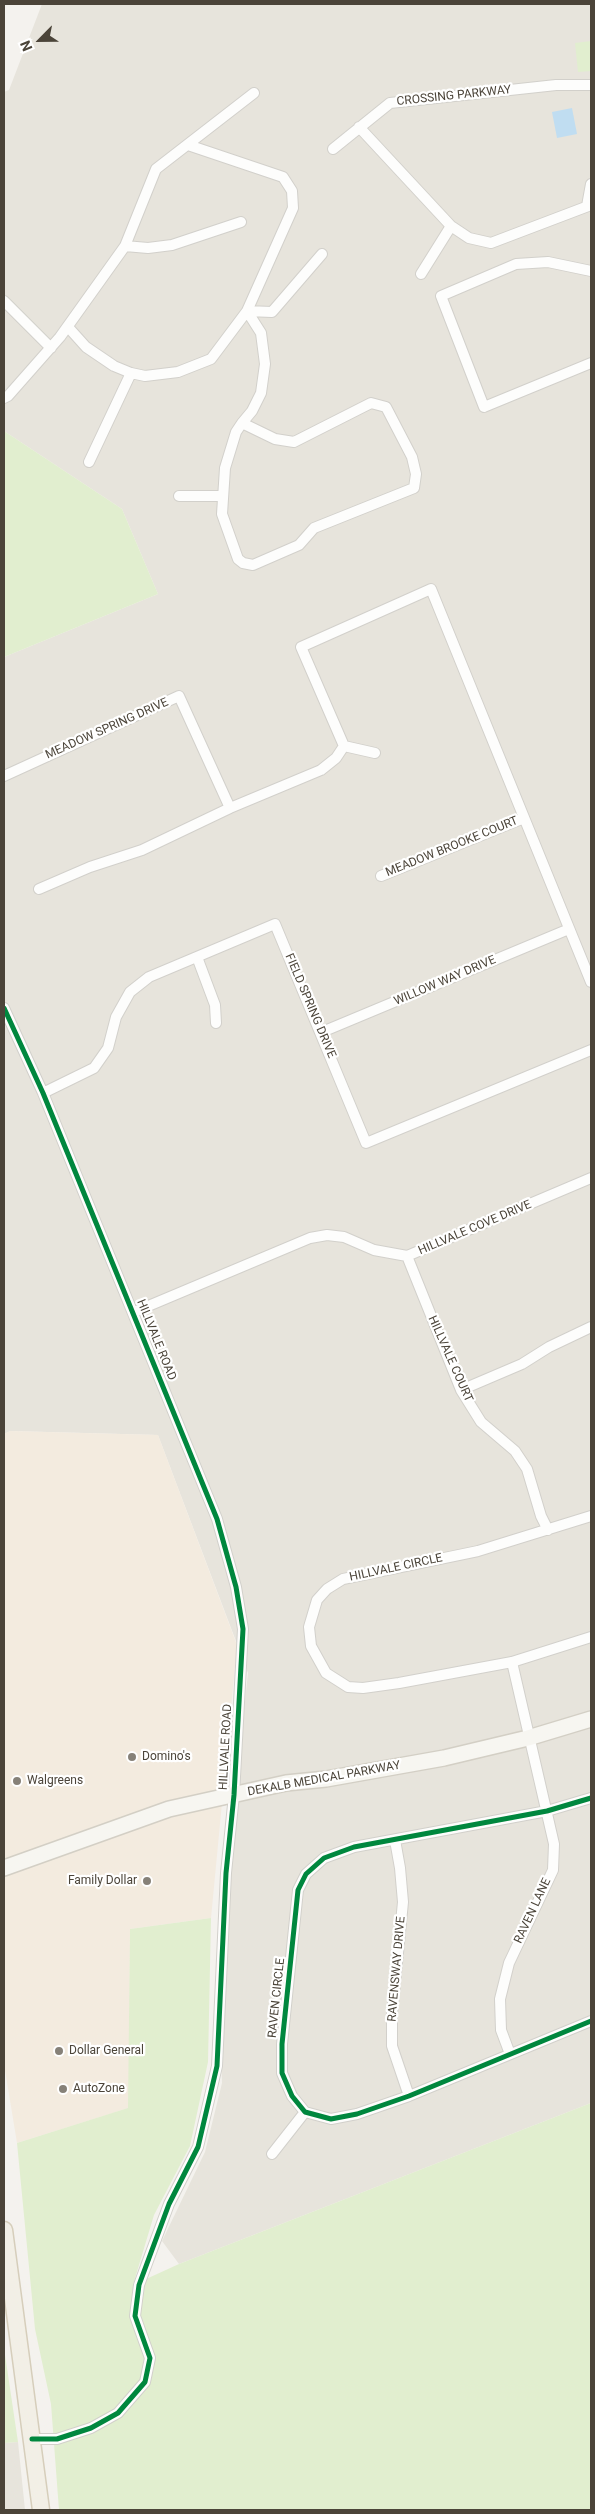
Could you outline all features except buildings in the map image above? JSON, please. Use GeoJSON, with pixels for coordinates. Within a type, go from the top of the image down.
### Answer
{"type":"FeatureCollection","features":[{"type":"Feature","properties":{"kind":"main road","name":"DEKALB MEDICAL PARKWAY"},"geometry":{"type":"LineString","coordinates":[[4,1868],[169,1808],[286,1783],[326,1779],[444,1758],[528,1738],[591,1719]]}},
{"type":"Feature","properties":{"kind":"main road"},"geometry":{"type":"LineString","coordinates":[[4,2230],[41,2510]]}},
{"type":"Feature","properties":{"kind":"street","name":"CROSSING PARKWAY"},"geometry":{"type":"LineString","coordinates":[[333,149],[390,103],[556,85],[591,86]]}},
{"type":"Feature","properties":{"kind":"street"},"geometry":{"type":"LineString","coordinates":[[4,398],[8,396],[68,327],[125,246],[156,169],[254,94]]}},
{"type":"Feature","properties":{"kind":"street"},"geometry":{"type":"LineString","coordinates":[[359,127],[451,226],[469,238],[491,242],[589,205],[591,184]]}},
{"type":"Feature","properties":{"kind":"street"},"geometry":{"type":"LineString","coordinates":[[68,327],[86,347],[114,366],[145,376],[178,372],[211,359],[247,312],[293,208],[292,191],[283,177],[188,145]]}},
{"type":"Feature","properties":{"kind":"street"},"geometry":{"type":"LineString","coordinates":[[125,246],[148,248],[172,245],[241,222]]}},
{"type":"Feature","properties":{"kind":"street"},"geometry":{"type":"LineString","coordinates":[[420,274],[451,226]]}},
{"type":"Feature","properties":{"kind":"street"},"geometry":{"type":"LineString","coordinates":[[247,312],[272,312],[322,254]]}},
{"type":"Feature","properties":{"kind":"street"},"geometry":{"type":"LineString","coordinates":[[591,271],[548,262],[516,264],[441,296],[484,406],[591,363]]}},
{"type":"Feature","properties":{"kind":"street"},"geometry":{"type":"LineString","coordinates":[[4,301],[51,348]]}},
{"type":"Feature","properties":{"kind":"street"},"geometry":{"type":"LineString","coordinates":[[242,423],[275,439],[294,442],[371,403],[386,407],[412,457],[416,474],[414,488],[314,528],[299,545],[253,565],[243,563],[238,559],[222,514],[221,496],[224,468],[231,445],[242,423],[252,411],[261,393],[265,364],[261,333],[247,312]]}},
{"type":"Feature","properties":{"kind":"street"},"geometry":{"type":"LineString","coordinates":[[89,462],[131,373]]}},
{"type":"Feature","properties":{"kind":"street"},"geometry":{"type":"LineString","coordinates":[[179,496],[221,496]]}},
{"type":"Feature","properties":{"kind":"street"},"geometry":{"type":"LineString","coordinates":[[344,746],[302,647],[431,589],[591,982]]}},
{"type":"Feature","properties":{"kind":"street","name":"MEADOW SPRING DRIVE"},"geometry":{"type":"LineString","coordinates":[[4,776],[179,696],[230,808]]}},
{"type":"Feature","properties":{"kind":"street"},"geometry":{"type":"LineString","coordinates":[[344,746],[375,753]]}},
{"type":"Feature","properties":{"kind":"street"},"geometry":{"type":"LineString","coordinates":[[39,889],[90,867],[142,850],[230,808],[321,770],[336,758],[344,746]]}},
{"type":"Feature","properties":{"kind":"street","name":"MEADOW BROOKE COURT"},"geometry":{"type":"LineString","coordinates":[[381,876],[524,818]]}},
{"type":"Feature","properties":{"kind":"street","name":"FIELD SPRING DRIVE"},"geometry":{"type":"LineString","coordinates":[[43,1093],[94,1068],[108,1048],[116,1017],[130,992],[149,977],[276,924],[366,1143],[591,1050]]}},
{"type":"Feature","properties":{"kind":"street","name":"WILLOW WAY DRIVE"},"geometry":{"type":"LineString","coordinates":[[322,1032],[569,929]]}},
{"type":"Feature","properties":{"kind":"street"},"geometry":{"type":"LineString","coordinates":[[197,957],[215,1005],[216,1023]]}},
{"type":"Feature","properties":{"kind":"street","name":"HILLVALE ROAD"},"geometry":{"type":"LineString","coordinates":[[4,1008],[43,1093],[218,1519],[236,1587],[243,1630],[234,1795],[226,1873],[217,2066],[198,2146],[170,2204],[139,2285],[135,2316],[150,2358],[145,2382],[118,2413],[91,2428],[57,2439],[32,2439]]}},
{"type":"Feature","properties":{"kind":"street","name":"HILLVALE COVE DRIVE"},"geometry":{"type":"LineString","coordinates":[[134,1312],[310,1238],[327,1235],[344,1237],[374,1250],[407,1256],[591,1178]]}},
{"type":"Feature","properties":{"kind":"street","name":"HILLVALE COURT"},"geometry":{"type":"LineString","coordinates":[[407,1256],[461,1390],[481,1422],[515,1452],[527,1469],[541,1516],[548,1530]]}},
{"type":"Feature","properties":{"kind":"street"},"geometry":{"type":"LineString","coordinates":[[461,1390],[522,1364],[549,1347],[591,1327]]}},
{"type":"Feature","properties":{"kind":"street","name":"HILLVALE CIRCLE"},"geometry":{"type":"LineString","coordinates":[[591,1516],[478,1551],[343,1579],[327,1589],[317,1600],[308,1627],[311,1646],[326,1673],[348,1687],[399,1684],[512,1662],[591,1637]]}},
{"type":"Feature","properties":{"kind":"street","name":"RAVEN LANE"},"geometry":{"type":"LineString","coordinates":[[510,2054],[501,2030],[500,1999],[509,1963],[553,1870],[554,1844],[512,1662]]}},
{"type":"Feature","properties":{"kind":"street","name":"RAVEN CIRCLE"},"geometry":{"type":"LineString","coordinates":[[305,2112],[292,2096],[282,2073],[282,2044],[298,1890],[306,1874],[324,1858],[354,1847],[547,1811],[591,1798]]}},
{"type":"Feature","properties":{"kind":"street","name":"RAVENSWAY DRIVE"},"geometry":{"type":"LineString","coordinates":[[395,1840],[403,1902],[392,2014],[392,2046],[409,2096]]}},
{"type":"Feature","properties":{"kind":"street"},"geometry":{"type":"LineString","coordinates":[[272,2154],[305,2112],[331,2119],[357,2114],[409,2096],[591,2021]]}},
{"type":"Feature","properties":{"kind":"shaded area"},"geometry":{"type":"Polygon","coordinates":[[[42,4],[591,4],[591,2103],[179,2264],[162,2241],[205,2152],[222,2083],[218,1942],[248,1673],[158,1435],[10,1431],[4,1434],[4,657],[158,594],[122,509],[4,431],[4,92],[9,90],[42,4]]]}},
{"type":"Feature","properties":{"kind":"shaded area"},"geometry":{"type":"Polygon","coordinates":[[[10,1431],[158,1435],[237,1645],[211,1918],[130,1929],[129,2108],[17,2143],[4,2064],[4,1434],[10,1431]]]}},
{"type":"Feature","properties":{"kind":"shaded area"},"geometry":{"type":"Polygon","coordinates":[[[18,2442],[25,2510],[4,2510],[4,2443],[18,2442]]]}},
{"type":"Feature","properties":{"kind":"green space"},"geometry":{"type":"Polygon","coordinates":[[[591,41],[591,71],[578,72],[575,43],[591,41]]]}},
{"type":"Feature","properties":{"kind":"green space"},"geometry":{"type":"Polygon","coordinates":[[[4,431],[122,509],[158,594],[4,657],[4,431]]]}},
{"type":"Feature","properties":{"kind":"green space"},"geometry":{"type":"Polygon","coordinates":[[[211,1918],[208,2062],[190,2146],[154,2215],[133,2285],[179,2264],[591,2103],[591,2510],[59,2510],[51,2404],[35,2329],[17,2143],[128,2108],[130,1929],[211,1918]]]}},
{"type":"Feature","properties":{"kind":"green space"},"geometry":{"type":"Polygon","coordinates":[[[4,2348],[18,2442],[4,2443],[4,2348]]]}},
{"type":"Feature","properties":{"kind":"water"},"geometry":{"type":"Polygon","coordinates":[[[572,108],[577,134],[557,138],[552,112],[572,108]]]}},
{"type":"Feature","properties":{"kind":"cycle path"},"geometry":{"type":"LineString","coordinates":[[4,1008],[43,1093],[217,1519],[236,1587],[243,1629],[234,1795],[226,1873],[217,2066],[198,2147],[169,2204],[139,2285],[135,2316],[150,2358],[145,2382],[118,2413],[91,2428],[57,2439],[32,2439]]}},
{"type":"Feature","properties":{"kind":"cycle path"},"geometry":{"type":"LineString","coordinates":[[591,1798],[547,1811],[354,1847],[324,1858],[306,1874],[298,1890],[282,2044],[282,2073],[292,2096],[305,2112],[331,2119],[357,2114],[409,2096],[591,2021]]}},
{"type":"Feature","properties":{"kind":"place","name":"Domino's"},"geometry":{"type":"Point","coordinates":[132,1757]}},
{"type":"Feature","properties":{"kind":"place","name":"Walgreens"},"geometry":{"type":"Point","coordinates":[17,1781]}},
{"type":"Feature","properties":{"kind":"place","name":"Family Dollar"},"geometry":{"type":"Point","coordinates":[147,1881]}},
{"type":"Feature","properties":{"kind":"place","name":"Dollar General"},"geometry":{"type":"Point","coordinates":[59,2051]}},
{"type":"Feature","properties":{"kind":"place","name":"AutoZone"},"geometry":{"type":"Point","coordinates":[63,2089]}}]}
